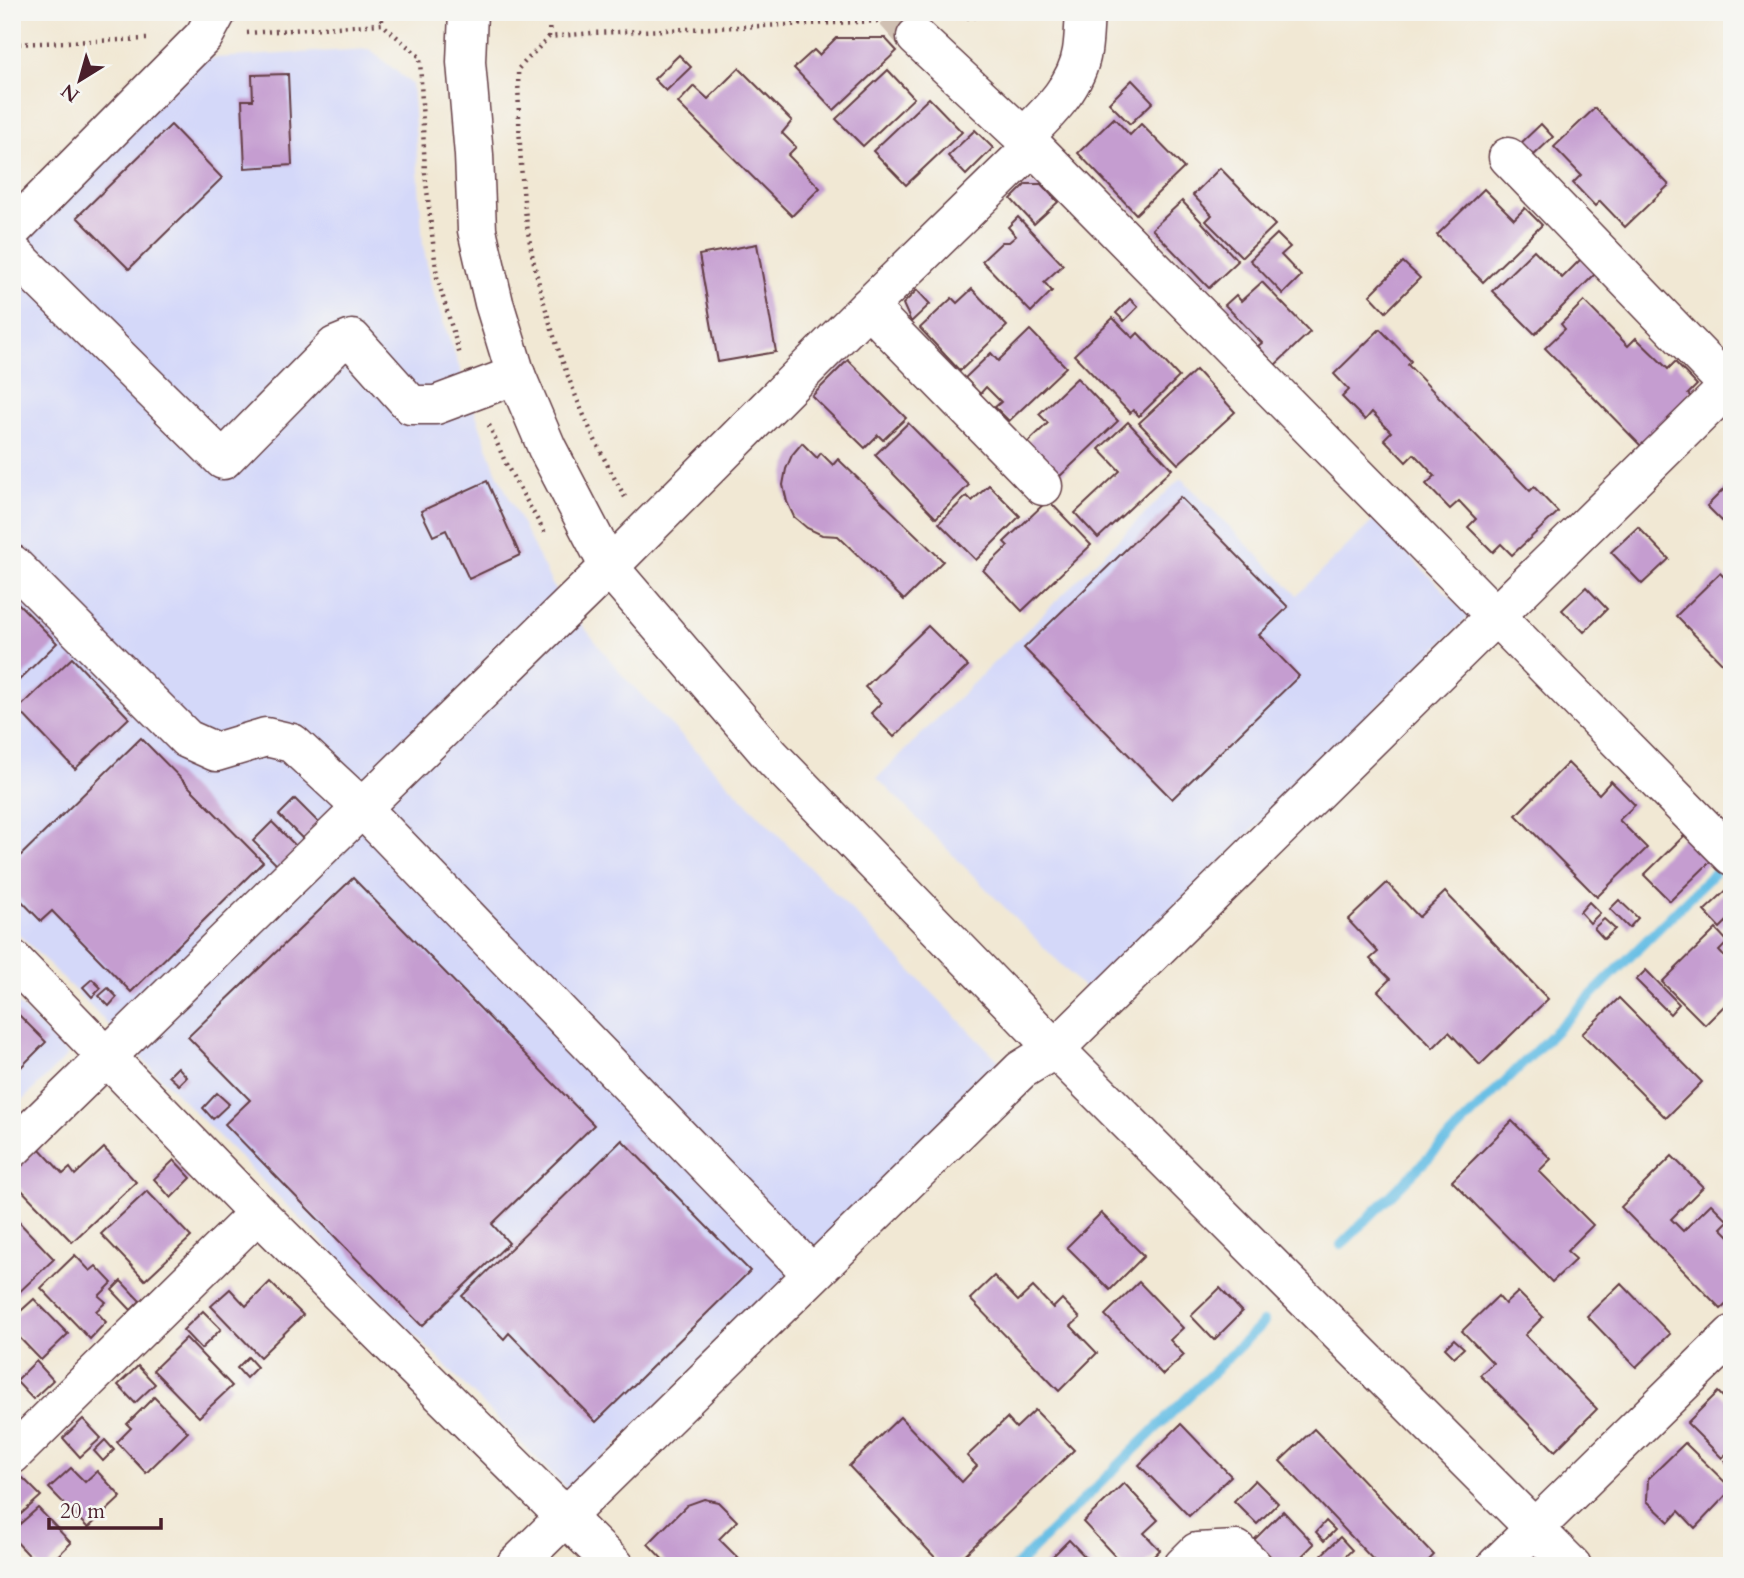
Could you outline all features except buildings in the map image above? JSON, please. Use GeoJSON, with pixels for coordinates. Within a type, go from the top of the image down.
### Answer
{"type":"FeatureCollection","features":[{"type":"Feature","properties":{"kind":"street"},"geometry":{"type":"LineString","coordinates":[[468,12],[466,62],[477,230],[494,303],[516,375],[547,448],[609,567],[771,756],[1055,1049],[1572,1566]]}},
{"type":"Feature","properties":{"kind":"street"},"geometry":{"type":"LineString","coordinates":[[12,1149],[609,567],[1029,142],[1077,71],[1082,52],[1085,13]]}},
{"type":"Feature","properties":{"kind":"street"},"geometry":{"type":"LineString","coordinates":[[12,230],[211,24]]}},
{"type":"Feature","properties":{"kind":"street"},"geometry":{"type":"LineString","coordinates":[[919,25],[1029,142],[1496,616],[1725,836]]}},
{"type":"Feature","properties":{"kind":"street"},"geometry":{"type":"LineString","coordinates":[[515,1566],[1021,1070],[1055,1049],[1730,385],[1508,158]]}},
{"type":"Feature","properties":{"kind":"street"},"geometry":{"type":"LineString","coordinates":[[12,252],[223,460],[335,345],[352,339],[411,405],[436,405],[516,375]]}},
{"type":"Feature","properties":{"kind":"street"},"geometry":{"type":"LineString","coordinates":[[868,307],[1043,486]]}},
{"type":"Feature","properties":{"kind":"street"},"geometry":{"type":"LineString","coordinates":[[12,564],[187,739],[216,752],[266,737],[292,743],[362,808],[811,1274]]}},
{"type":"Feature","properties":{"kind":"street"},"geometry":{"type":"LineString","coordinates":[[12,960],[258,1213],[615,1566]]}},
{"type":"Feature","properties":{"kind":"street"},"geometry":{"type":"LineString","coordinates":[[12,1455],[258,1213]]}},
{"type":"Feature","properties":{"kind":"street"},"geometry":{"type":"LineString","coordinates":[[1496,1566],[1732,1335]]}},
{"type":"Feature","properties":{"kind":"street"},"geometry":{"type":"LineString","coordinates":[[1183,1566],[1197,1552],[1237,1550],[1253,1566]]}},
{"type":"Feature","properties":{"kind":"path"},"geometry":{"type":"LineString","coordinates":[[382,12],[382,24]]}},
{"type":"Feature","properties":{"kind":"path"},"geometry":{"type":"LineString","coordinates":[[549,37],[550,12]]}},
{"type":"Feature","properties":{"kind":"path"},"geometry":{"type":"LineString","coordinates":[[645,531],[615,479],[578,402],[550,321],[532,253],[519,146],[518,69],[549,37],[592,33],[919,25],[1085,13]]}},
{"type":"Feature","properties":{"kind":"path"},"geometry":{"type":"LineString","coordinates":[[12,44],[211,24],[382,24],[420,57],[425,173],[437,277],[462,361],[475,392],[507,466],[547,537]]}},
{"type":"Feature","properties":{"kind":"shaded area"},"geometry":{"type":"Polygon","coordinates":[[[369,49],[412,84],[423,244],[432,290],[496,471],[556,592],[624,677],[1004,1066],[569,1491],[12,927],[12,247],[198,59],[369,49]]]}},
{"type":"Feature","properties":{"kind":"shaded area"},"geometry":{"type":"Polygon","coordinates":[[[1181,478],[1297,595],[1374,520],[1469,616],[1088,992],[877,778],[1181,478]]]}},
{"type":"Feature","properties":{"kind":"shaded area"},"geometry":{"type":"Polygon","coordinates":[[[12,998],[68,1055],[12,1111],[12,998]]]}},
{"type":"Feature","properties":{"kind":"waterway"},"geometry":{"type":"LineString","coordinates":[[1341,1245],[1714,873]]}},
{"type":"Feature","properties":{"kind":"waterway"},"geometry":{"type":"LineString","coordinates":[[1016,1566],[1264,1322]]}},
{"type":"Feature","properties":{"kind":"tunnel"},"geometry":{"type":"LineString","coordinates":[[894,12],[916,37]]}}]}
